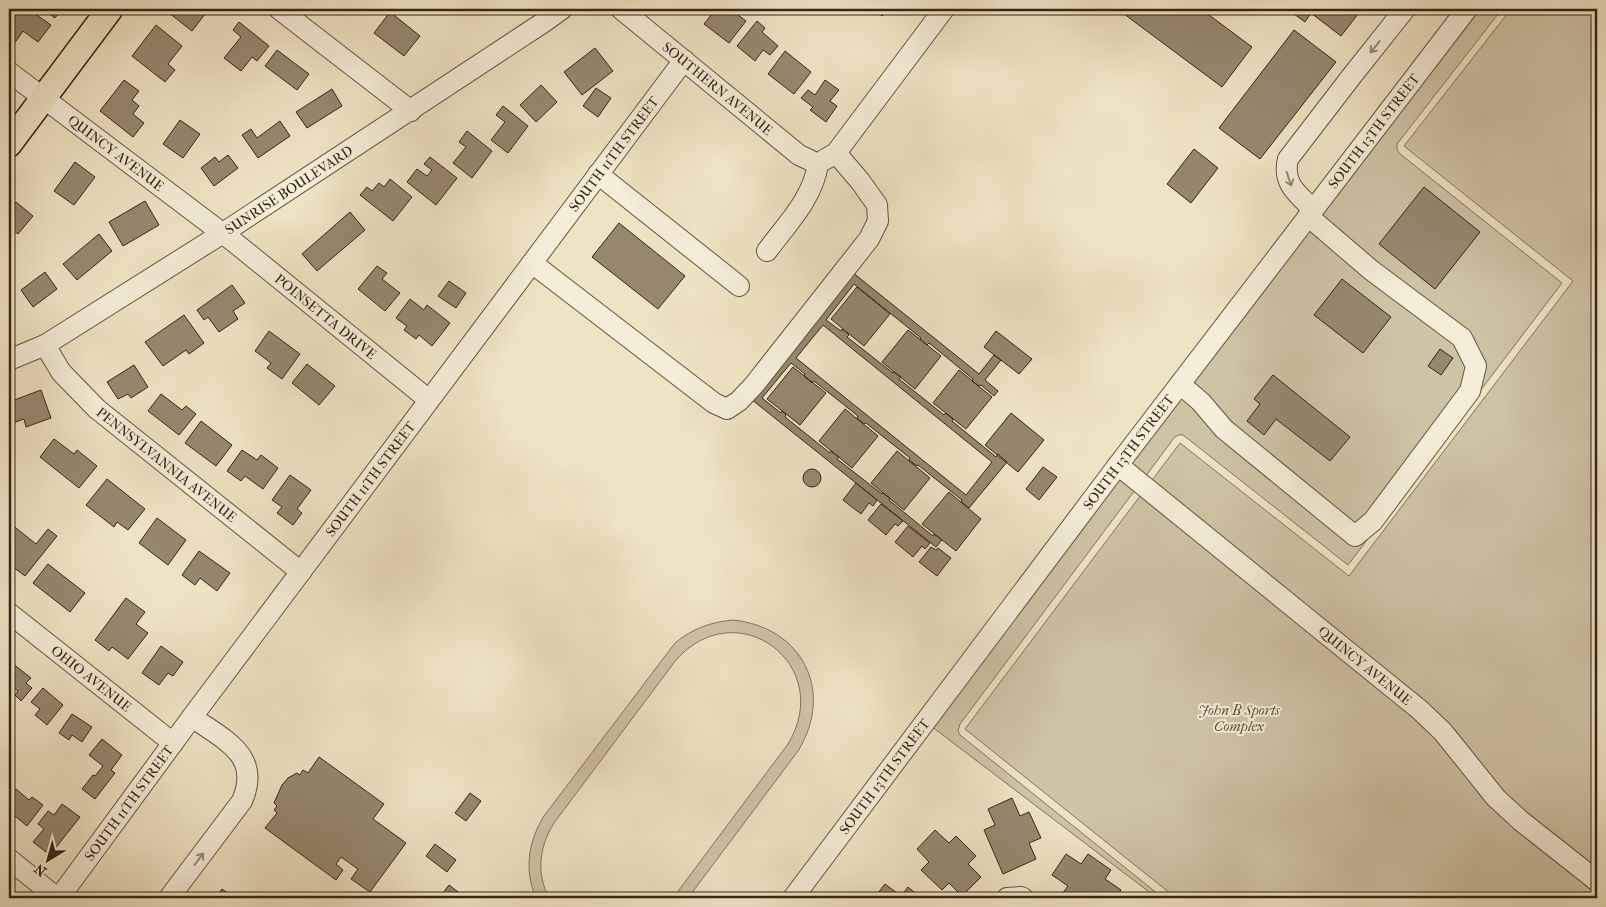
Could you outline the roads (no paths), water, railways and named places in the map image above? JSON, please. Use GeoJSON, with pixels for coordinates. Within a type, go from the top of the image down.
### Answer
{"type":"FeatureCollection","features":[{"type":"Feature","properties":{"kind":"main road"},"geometry":{"type":"LineString","coordinates":[[9,144],[110,9]]}},
{"type":"Feature","properties":{"kind":"street"},"geometry":{"type":"LineString","coordinates":[[278,9],[411,111]]}},
{"type":"Feature","properties":{"kind":"street","name":"SUNRISE BOULEVARD"},"geometry":{"type":"LineString","coordinates":[[9,360],[45,345],[223,233],[411,111],[562,9]]}},
{"type":"Feature","properties":{"kind":"street","name":"SOUTHERN AVENUE"},"geometry":{"type":"LineString","coordinates":[[621,9],[799,155],[818,164]]}},
{"type":"Feature","properties":{"kind":"street"},"geometry":{"type":"LineString","coordinates":[[767,251],[809,192],[818,164],[836,153],[944,9]]}},
{"type":"Feature","properties":{"kind":"street"},"geometry":{"type":"LineString","coordinates":[[1180,384],[1201,402],[1224,429],[1354,536],[1373,521],[1470,391],[1476,366],[1462,338],[1371,270],[1311,213],[1294,191],[1288,179],[1286,168],[1288,159],[1405,9]]}},
{"type":"Feature","properties":{"kind":"street","name":"SOUTH 13TH STREET"},"geometry":{"type":"LineString","coordinates":[[793,898],[1118,465],[1467,9]]}},
{"type":"Feature","properties":{"kind":"street","name":"SOUTH 11TH STREET"},"geometry":{"type":"LineString","coordinates":[[58,898],[192,716],[684,60]]}},
{"type":"Feature","properties":{"kind":"street","name":"QUINCY AVENUE"},"geometry":{"type":"LineString","coordinates":[[9,72],[223,233]]}},
{"type":"Feature","properties":{"kind":"street"},"geometry":{"type":"LineString","coordinates":[[532,262],[714,403],[727,409],[739,401],[754,385],[869,239],[878,221],[877,205],[860,181],[836,153]]}},
{"type":"Feature","properties":{"kind":"street"},"geometry":{"type":"LineString","coordinates":[[598,174],[739,286]]}},
{"type":"Feature","properties":{"kind":"street","name":"POINSETTA DRIVE"},"geometry":{"type":"LineString","coordinates":[[223,233],[429,400]]}},
{"type":"Feature","properties":{"kind":"street","name":"PENNSYLVANNIA AVENUE"},"geometry":{"type":"LineString","coordinates":[[45,345],[61,372],[97,409],[301,572]]}},
{"type":"Feature","properties":{"kind":"street","name":"QUINCY AVENUE"},"geometry":{"type":"LineString","coordinates":[[1118,465],[1420,710],[1443,732],[1496,798],[1521,821],[1597,881]]}},
{"type":"Feature","properties":{"kind":"street","name":"OHIO AVENUE"},"geometry":{"type":"LineString","coordinates":[[9,613],[173,743]]}},
{"type":"Feature","properties":{"kind":"street"},"geometry":{"type":"LineString","coordinates":[[169,898],[242,801],[248,787],[249,771],[241,754],[192,716]]}},
{"type":"Feature","properties":{"kind":"street"},"geometry":{"type":"LineString","coordinates":[[9,859],[58,898]]}},
{"type":"Feature","properties":{"kind":"street"},"geometry":{"type":"LineString","coordinates":[[1007,898],[1023,898]]}},
{"type":"Feature","properties":{"kind":"park label","name":"John B Sports Complex"},"geometry":{"type":"Point","coordinates":[1239,718]}}]}
